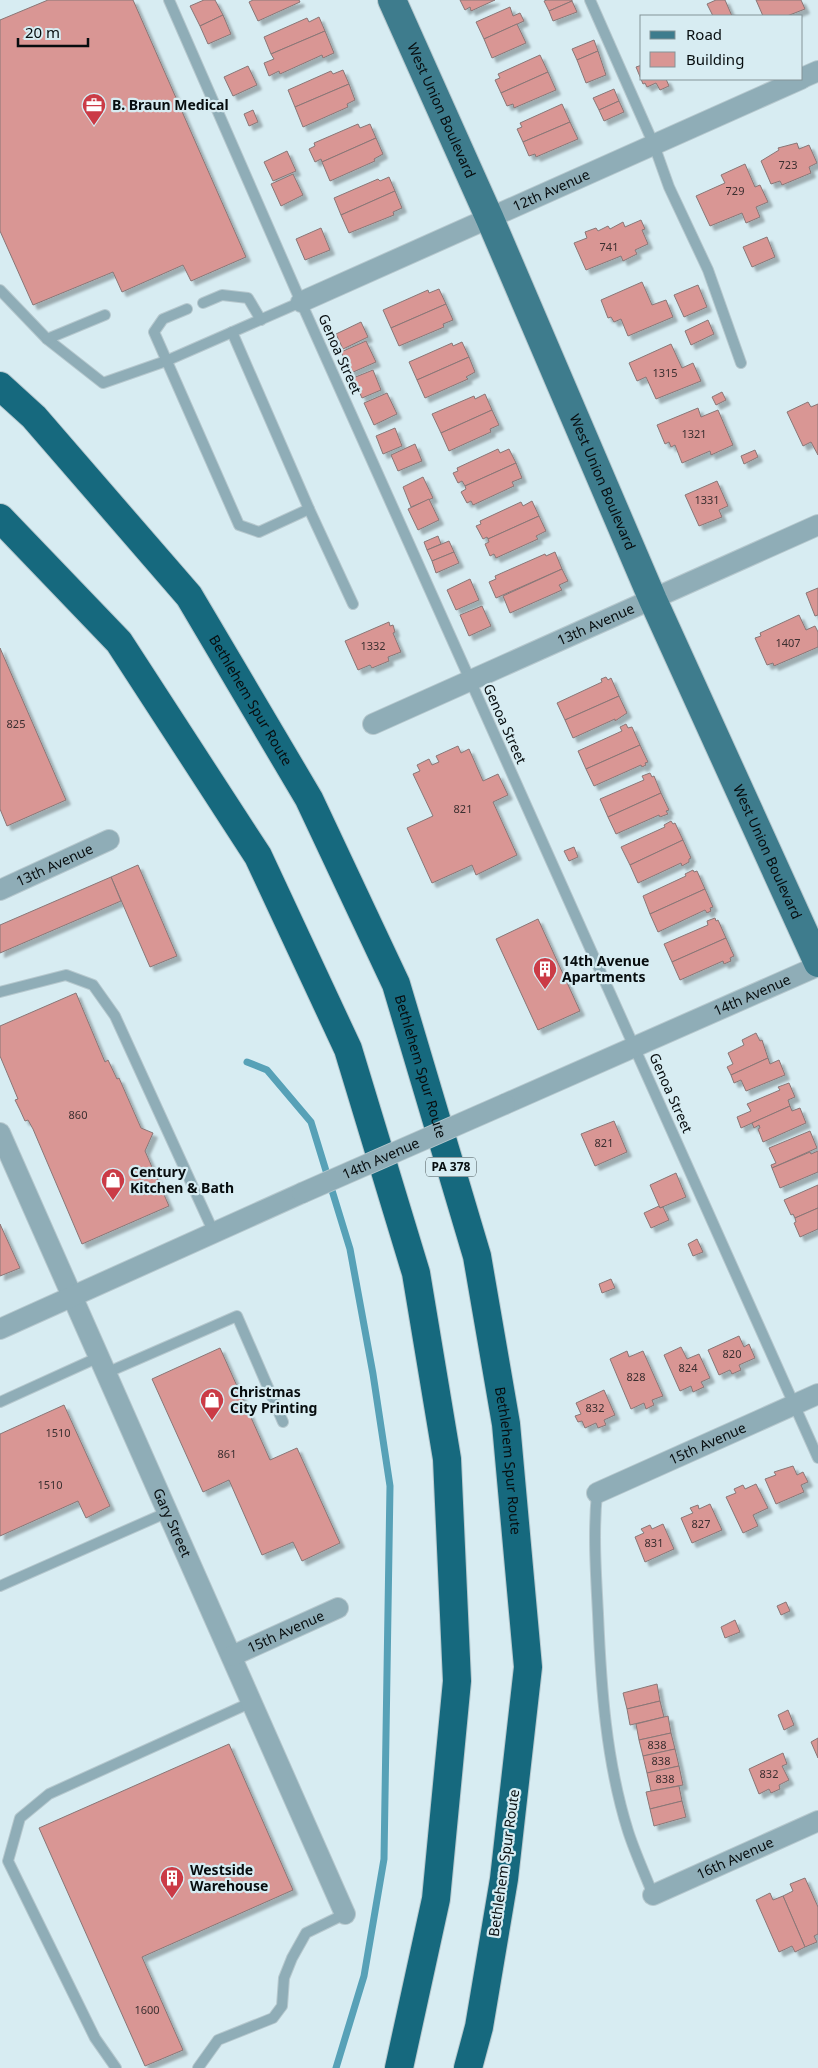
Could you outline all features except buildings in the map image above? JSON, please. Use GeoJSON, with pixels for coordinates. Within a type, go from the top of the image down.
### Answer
{"type":"FeatureCollection","features":[{"type":"Feature","properties":{"kind":"highway","name":"Bethlehem Spur Route"},"geometry":{"type":"LineString","coordinates":[[0,386],[34,417],[189,596],[309,799],[396,984],[477,1256],[506,1424],[528,1667],[504,1879],[479,2027],[468,2068]]}},
{"type":"Feature","properties":{"kind":"highway"},"geometry":{"type":"LineString","coordinates":[[0,518],[119,642],[258,856],[348,1049],[416,1273],[448,1459],[456,1681],[436,1899],[399,2068]]}},
{"type":"Feature","properties":{"kind":"main road","name":"West Union Boulevard"},"geometry":{"type":"LineString","coordinates":[[392,0],[490,218],[653,600],[818,965]]}},
{"type":"Feature","properties":{"kind":"street","name":"12th Avenue"},"geometry":{"type":"LineString","coordinates":[[803,77],[818,71]]}},
{"type":"Feature","properties":{"kind":"street","name":"12th Avenue"},"geometry":{"type":"LineString","coordinates":[[301,302],[797,80]]}},
{"type":"Feature","properties":{"kind":"street","name":"13th Avenue"},"geometry":{"type":"LineString","coordinates":[[373,724],[818,525]]}},
{"type":"Feature","properties":{"kind":"street","name":"13th Avenue"},"geometry":{"type":"LineString","coordinates":[[0,890],[109,840]]}},
{"type":"Feature","properties":{"kind":"street","name":"14th Avenue"},"geometry":{"type":"LineString","coordinates":[[0,1329],[818,965]]}},
{"type":"Feature","properties":{"kind":"street","name":"Gary Street"},"geometry":{"type":"LineString","coordinates":[[0,1133],[345,1914]]}},
{"type":"Feature","properties":{"kind":"street","name":"15th Avenue"},"geometry":{"type":"LineString","coordinates":[[597,1493],[818,1394]]}},
{"type":"Feature","properties":{"kind":"street","name":"15th Avenue"},"geometry":{"type":"LineString","coordinates":[[232,1656],[338,1608]]}},
{"type":"Feature","properties":{"kind":"street","name":"16th Avenue"},"geometry":{"type":"LineString","coordinates":[[653,1895],[818,1821]]}},
{"type":"Feature","properties":{"kind":"lane","name":"Genoa Street"},"geometry":{"type":"LineString","coordinates":[[169,0],[301,302],[636,1046],[818,1458]]}},
{"type":"Feature","properties":{"kind":"lane"},"geometry":{"type":"LineString","coordinates":[[590,0],[654,145],[669,187],[708,270],[742,363]]}},
{"type":"Feature","properties":{"kind":"lane"},"geometry":{"type":"LineString","coordinates":[[0,290],[47,339],[103,383],[166,361],[301,302]]}},
{"type":"Feature","properties":{"kind":"lane"},"geometry":{"type":"LineString","coordinates":[[203,303],[222,295],[248,298],[260,320]]}},
{"type":"Feature","properties":{"kind":"lane"},"geometry":{"type":"LineString","coordinates":[[187,309],[163,319],[154,332],[239,525],[259,532],[309,509]]}},
{"type":"Feature","properties":{"kind":"lane"},"geometry":{"type":"LineString","coordinates":[[47,339],[105,315]]}},
{"type":"Feature","properties":{"kind":"lane"},"geometry":{"type":"LineString","coordinates":[[232,332],[309,509],[353,604]]}},
{"type":"Feature","properties":{"kind":"lane"},"geometry":{"type":"LineString","coordinates":[[0,992],[66,975],[93,985],[115,1016],[214,1233]]}},
{"type":"Feature","properties":{"kind":"lane"},"geometry":{"type":"LineString","coordinates":[[0,1402],[237,1316],[284,1422]]}},
{"type":"Feature","properties":{"kind":"lane"},"geometry":{"type":"LineString","coordinates":[[597,1493],[594,1527],[597,1612],[600,1675],[607,1733],[616,1783],[628,1832],[653,1895]]}},
{"type":"Feature","properties":{"kind":"lane"},"geometry":{"type":"LineString","coordinates":[[0,1586],[168,1512]]}},
{"type":"Feature","properties":{"kind":"lane"},"geometry":{"type":"LineString","coordinates":[[116,2068],[95,2038],[8,1862],[20,1818],[49,1794],[252,1702]]}},
{"type":"Feature","properties":{"kind":"lane"},"geometry":{"type":"LineString","coordinates":[[198,2068],[218,2040],[273,2018],[282,2006],[284,1978],[292,1958],[306,1933],[345,1914]]}},
{"type":"Feature","properties":{"kind":"waterway"},"geometry":{"type":"LineString","coordinates":[[247,1062],[267,1070],[311,1122],[350,1249],[373,1374],[390,1486],[384,1859],[364,1976],[336,2068]]}},
{"type":"Feature","properties":{"kind":"place","name":"B. Braun Medical"},"geometry":{"type":"Point","coordinates":[94,126]}},
{"type":"Feature","properties":{"kind":"place","name":"14th Avenue Apartments"},"geometry":{"type":"Point","coordinates":[545,990]}},
{"type":"Feature","properties":{"kind":"place","name":"Century Kitchen & Bath"},"geometry":{"type":"Point","coordinates":[113,1201]}},
{"type":"Feature","properties":{"kind":"place","name":"Christmas City Printing"},"geometry":{"type":"Point","coordinates":[212,1421]}},
{"type":"Feature","properties":{"kind":"place","name":"Westside Warehouse"},"geometry":{"type":"Point","coordinates":[172,1899]}}]}
